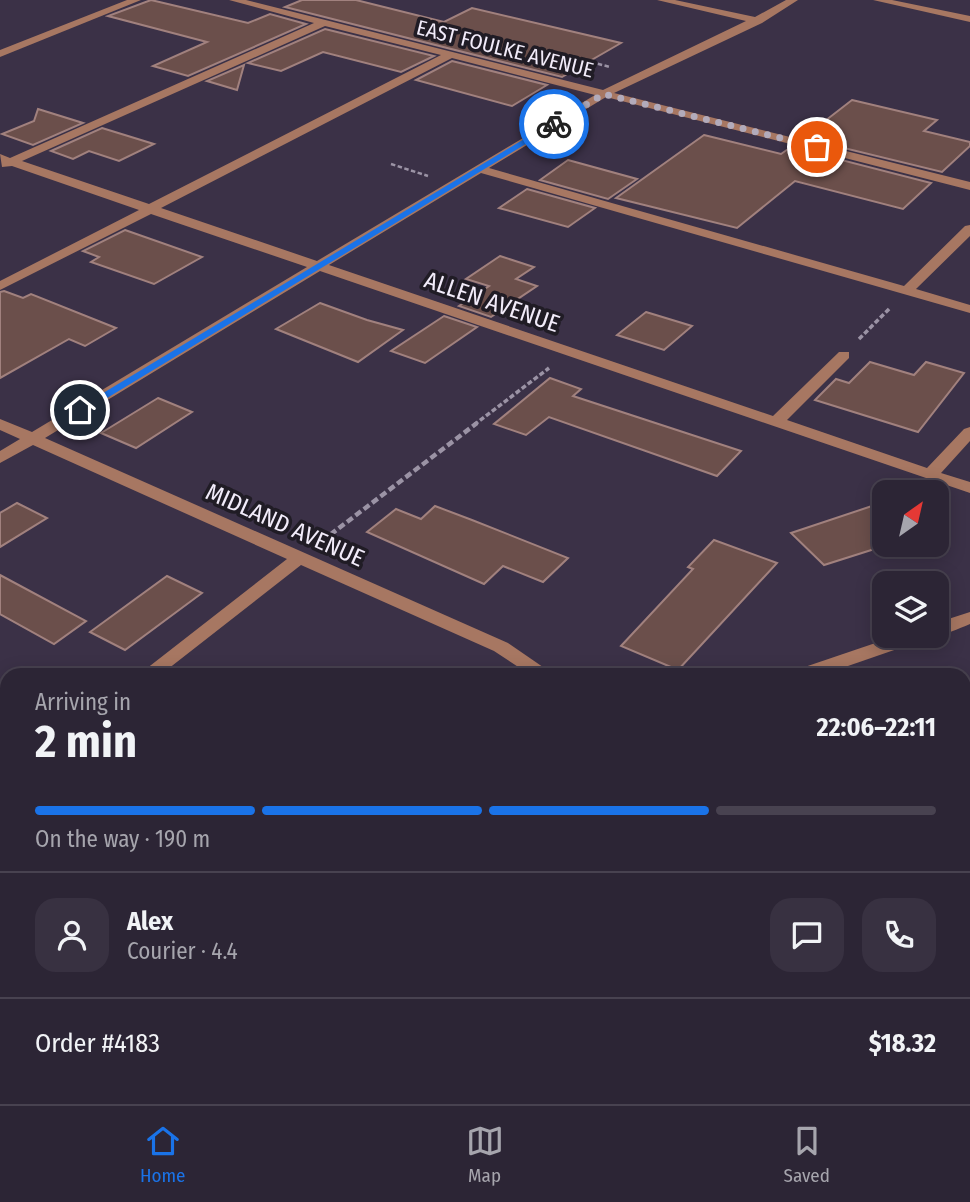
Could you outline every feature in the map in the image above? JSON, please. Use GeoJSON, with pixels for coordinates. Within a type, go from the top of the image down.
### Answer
{"type":"FeatureCollection","features":[{"type":"Feature","properties":{"kind":"street"},"geometry":{"type":"LineString","coordinates":[[0,54],[136,0]]}},
{"type":"Feature","properties":{"kind":"street","name":"EAST FOULKE AVENUE"},"geometry":{"type":"LineString","coordinates":[[234,0],[970,186]]}},
{"type":"Feature","properties":{"kind":"street"},"geometry":{"type":"LineString","coordinates":[[662,0],[758,21]]}},
{"type":"Feature","properties":{"kind":"street"},"geometry":{"type":"LineString","coordinates":[[0,458],[604,94],[662,62],[758,21],[793,0]]}},
{"type":"Feature","properties":{"kind":"street"},"geometry":{"type":"LineString","coordinates":[[877,0],[970,19]]}},
{"type":"Feature","properties":{"kind":"street"},"geometry":{"type":"LineString","coordinates":[[4,162],[323,23]]}},
{"type":"Feature","properties":{"kind":"street"},"geometry":{"type":"LineString","coordinates":[[0,286],[450,55]]}},
{"type":"Feature","properties":{"kind":"street","name":"ALLEN AVENUE"},"geometry":{"type":"LineString","coordinates":[[4,162],[319,265],[970,488]]}},
{"type":"Feature","properties":{"kind":"street"},"geometry":{"type":"LineString","coordinates":[[479,169],[970,309]]}},
{"type":"Feature","properties":{"kind":"street"},"geometry":{"type":"LineString","coordinates":[[906,291],[970,229]]}},
{"type":"Feature","properties":{"kind":"street"},"geometry":{"type":"LineString","coordinates":[[776,422],[844,355]]}},
{"type":"Feature","properties":{"kind":"street","name":"MIDLAND AVENUE"},"geometry":{"type":"LineString","coordinates":[[0,424],[501,647],[534,668]]}},
{"type":"Feature","properties":{"kind":"street"},"geometry":{"type":"LineString","coordinates":[[930,474],[970,432]]}},
{"type":"Feature","properties":{"kind":"street"},"geometry":{"type":"LineString","coordinates":[[156,668],[299,558]]}},
{"type":"Feature","properties":{"kind":"street"},"geometry":{"type":"LineString","coordinates":[[949,625],[970,618]]}},
{"type":"Feature","properties":{"kind":"street"},"geometry":{"type":"LineString","coordinates":[[821,668],[880,648]]}},
{"type":"Feature","properties":{"kind":"path"},"geometry":{"type":"LineString","coordinates":[[391,164],[429,176]]}},
{"type":"Feature","properties":{"kind":"path"},"geometry":{"type":"LineString","coordinates":[[844,355],[906,291]]}},
{"type":"Feature","properties":{"kind":"path"},"geometry":{"type":"LineString","coordinates":[[299,558],[569,352]]}},
{"type":"Feature","properties":{"kind":"building"},"geometry":{"type":"Polygon","coordinates":[[[151,0],[248,23],[270,14],[306,24],[188,76],[153,66],[207,42],[108,16],[151,0]]]}},
{"type":"Feature","properties":{"kind":"building"},"geometry":{"type":"Polygon","coordinates":[[[302,0],[356,0],[444,22],[472,8],[621,43],[562,77],[285,7],[302,0]]]}},
{"type":"Feature","properties":{"kind":"building"},"geometry":{"type":"Polygon","coordinates":[[[325,29],[434,56],[401,72],[323,52],[281,71],[248,63],[325,29]]]}},
{"type":"Feature","properties":{"kind":"building"},"geometry":{"type":"Polygon","coordinates":[[[452,61],[547,85],[512,106],[416,80],[452,61]]]}},
{"type":"Feature","properties":{"kind":"building"},"geometry":{"type":"Polygon","coordinates":[[[244,65],[237,90],[207,81],[244,65]]]}},
{"type":"Feature","properties":{"kind":"building"},"geometry":{"type":"Polygon","coordinates":[[[852,100],[937,120],[924,131],[970,142],[970,146],[942,172],[803,138],[852,100]]]}},
{"type":"Feature","properties":{"kind":"building"},"geometry":{"type":"Polygon","coordinates":[[[38,109],[83,123],[33,145],[2,134],[34,121],[38,109]]]}},
{"type":"Feature","properties":{"kind":"building"},"geometry":{"type":"Polygon","coordinates":[[[102,128],[154,144],[119,161],[89,151],[73,159],[51,151],[102,128]]]}},
{"type":"Feature","properties":{"kind":"building"},"geometry":{"type":"Polygon","coordinates":[[[704,135],[781,154],[791,147],[931,183],[903,209],[795,181],[737,228],[616,198],[704,135]]]}},
{"type":"Feature","properties":{"kind":"building"},"geometry":{"type":"Polygon","coordinates":[[[568,160],[637,179],[608,199],[540,180],[568,160]]]}},
{"type":"Feature","properties":{"kind":"building"},"geometry":{"type":"Polygon","coordinates":[[[527,189],[595,208],[568,227],[499,208],[527,189]]]}},
{"type":"Feature","properties":{"kind":"building"},"geometry":{"type":"Polygon","coordinates":[[[125,230],[202,257],[154,284],[91,262],[99,257],[83,251],[125,230]]]}},
{"type":"Feature","properties":{"kind":"building"},"geometry":{"type":"Polygon","coordinates":[[[500,256],[534,267],[516,279],[537,286],[491,317],[459,306],[489,286],[466,279],[500,256]]]}},
{"type":"Feature","properties":{"kind":"building"},"geometry":{"type":"Polygon","coordinates":[[[0,292],[23,298],[31,294],[116,328],[85,346],[69,339],[0,378],[0,292]]]}},
{"type":"Feature","properties":{"kind":"building"},"geometry":{"type":"Polygon","coordinates":[[[320,303],[403,330],[358,362],[276,329],[320,303]]]}},
{"type":"Feature","properties":{"kind":"building"},"geometry":{"type":"Polygon","coordinates":[[[646,312],[692,326],[664,350],[617,335],[646,312]]]}},
{"type":"Feature","properties":{"kind":"building"},"geometry":{"type":"Polygon","coordinates":[[[444,316],[477,327],[425,363],[391,351],[444,316]]]}},
{"type":"Feature","properties":{"kind":"building"},"geometry":{"type":"Polygon","coordinates":[[[870,362],[914,375],[926,362],[964,373],[918,432],[815,400],[836,379],[849,383],[870,362]]]}},
{"type":"Feature","properties":{"kind":"building"},"geometry":{"type":"Polygon","coordinates":[[[550,378],[581,389],[573,396],[741,451],[717,476],[549,417],[526,435],[494,424],[550,378]]]}},
{"type":"Feature","properties":{"kind":"building"},"geometry":{"type":"Polygon","coordinates":[[[158,398],[192,412],[136,448],[101,433],[158,398]]]}},
{"type":"Feature","properties":{"kind":"building"},"geometry":{"type":"Polygon","coordinates":[[[17,503],[47,518],[0,547],[0,513],[17,503]]]}},
{"type":"Feature","properties":{"kind":"building"},"geometry":{"type":"Polygon","coordinates":[[[435,506],[568,558],[543,582],[503,566],[484,584],[367,532],[396,509],[421,519],[435,506]]]}},
{"type":"Feature","properties":{"kind":"building"},"geometry":{"type":"Polygon","coordinates":[[[872,506],[872,550],[824,565],[791,533],[872,506]]]}},
{"type":"Feature","properties":{"kind":"building"},"geometry":{"type":"Polygon","coordinates":[[[714,540],[777,563],[680,668],[673,668],[621,646],[693,569],[688,567],[714,540]]]}},
{"type":"Feature","properties":{"kind":"building"},"geometry":{"type":"Polygon","coordinates":[[[0,575],[86,621],[54,644],[0,614],[0,575]]]}},
{"type":"Feature","properties":{"kind":"building"},"geometry":{"type":"Polygon","coordinates":[[[167,576],[202,593],[125,650],[90,632],[167,576]]]}},
{"type":"Feature","properties":{"kind":"way so far"},"geometry":{"type":"LineString","coordinates":[[554,124],[604,94],[817,147]]}},
{"type":"Feature","properties":{"kind":"route"},"geometry":{"type":"LineString","coordinates":[[80,410],[554,124]]}}]}
